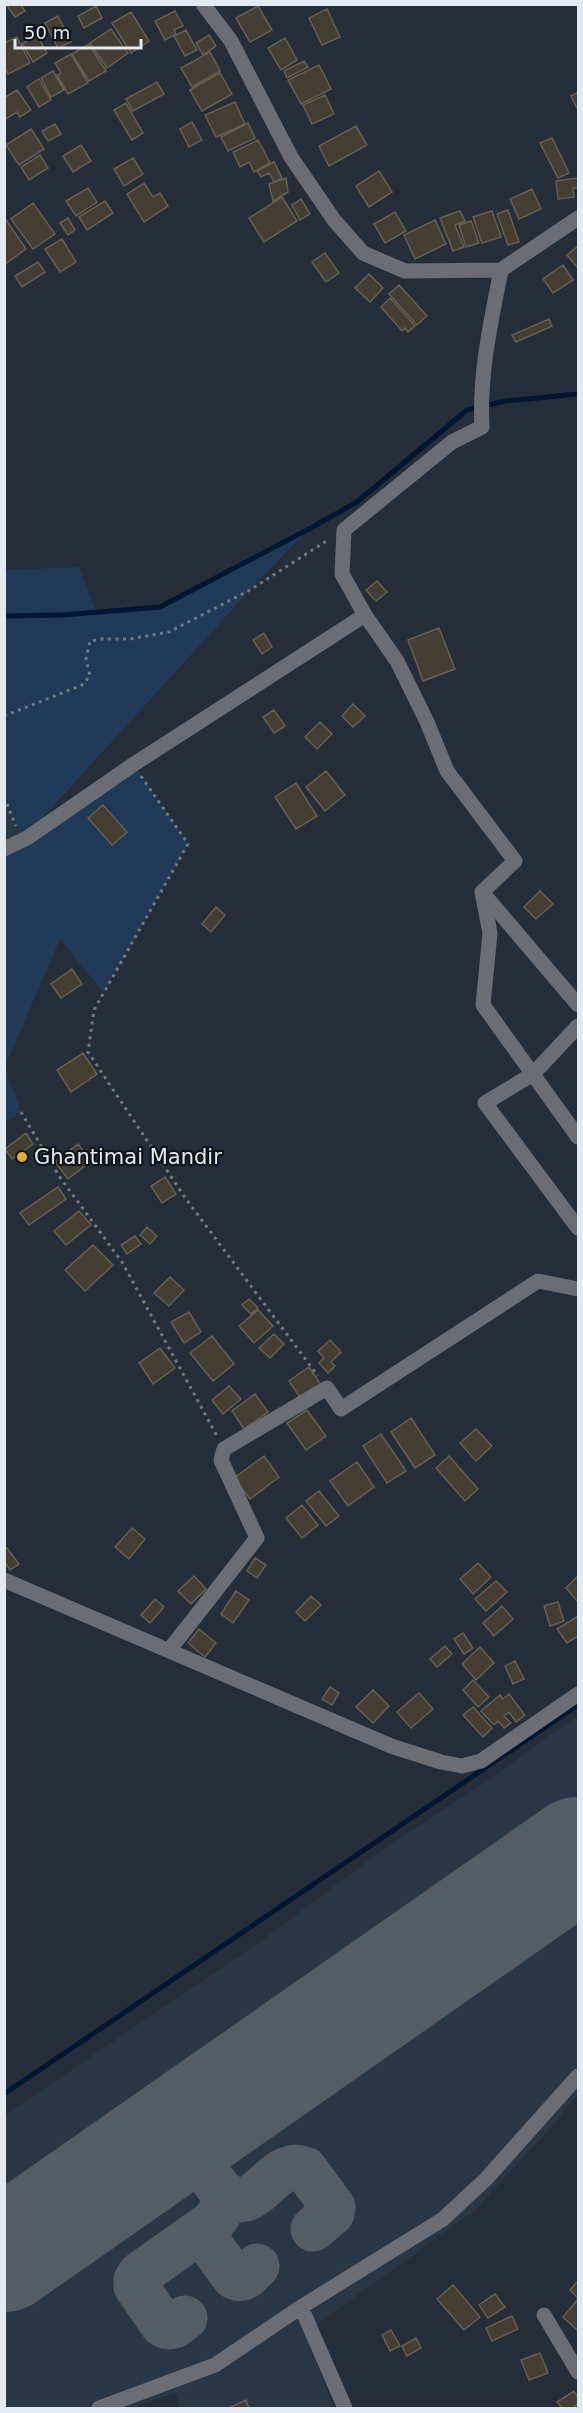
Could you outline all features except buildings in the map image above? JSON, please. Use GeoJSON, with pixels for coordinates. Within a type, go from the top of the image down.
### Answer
{"type":"FeatureCollection","features":[{"type":"Feature","properties":{"kind":"street"},"geometry":{"type":"LineString","coordinates":[[203,4],[231,41],[291,156],[334,220],[363,253],[405,272],[501,270],[579,218]]}},
{"type":"Feature","properties":{"kind":"street"},"geometry":{"type":"LineString","coordinates":[[482,892],[515,861],[447,771],[427,722],[397,662],[365,615],[342,574],[344,530],[453,442],[482,427],[480,394],[501,270]]}},
{"type":"Feature","properties":{"kind":"street"},"geometry":{"type":"LineString","coordinates":[[4,849],[22,840],[134,764],[365,615]]}},
{"type":"Feature","properties":{"kind":"street"},"geometry":{"type":"LineString","coordinates":[[482,892],[579,1005]]}},
{"type":"Feature","properties":{"kind":"street"},"geometry":{"type":"LineString","coordinates":[[482,892],[490,933],[483,1005],[579,1137]]}},
{"type":"Feature","properties":{"kind":"street"},"geometry":{"type":"LineString","coordinates":[[579,1026],[533,1074],[485,1103],[579,1228]]}},
{"type":"Feature","properties":{"kind":"street"},"geometry":{"type":"LineString","coordinates":[[170,1649],[257,1538],[221,1460],[224,1449],[327,1388],[341,1409],[538,1281],[579,1289]]}},
{"type":"Feature","properties":{"kind":"street"},"geometry":{"type":"LineString","coordinates":[[4,1580],[170,1649],[269,1695],[391,1746],[441,1762],[462,1766],[481,1761],[579,1694]]}},
{"type":"Feature","properties":{"kind":"street"},"geometry":{"type":"LineString","coordinates":[[99,2409],[215,2365],[301,2307],[443,2219],[486,2179],[579,2076]]}},
{"type":"Feature","properties":{"kind":"street"},"geometry":{"type":"LineString","coordinates":[[301,2307],[345,2409]]}},
{"type":"Feature","properties":{"kind":"street"},"geometry":{"type":"LineString","coordinates":[[544,2315],[579,2372]]}},
{"type":"Feature","properties":{"kind":"path"},"geometry":{"type":"LineString","coordinates":[[4,716],[82,685],[90,676],[86,659],[90,641],[130,639],[169,632],[250,590],[344,530]]}},
{"type":"Feature","properties":{"kind":"path"},"geometry":{"type":"LineString","coordinates":[[134,764],[188,844],[94,1010],[88,1052],[186,1200],[327,1388]]}},
{"type":"Feature","properties":{"kind":"path"},"geometry":{"type":"LineString","coordinates":[[4,797],[22,840]]}},
{"type":"Feature","properties":{"kind":"path"},"geometry":{"type":"LineString","coordinates":[[21,1112],[59,1176],[122,1262],[224,1449]]}},
{"type":"Feature","properties":{"kind":"shaded area"},"geometry":{"type":"Polygon","coordinates":[[[309,529],[250,590],[24,838],[134,764],[188,844],[104,993],[60,939],[5,1067],[5,849],[22,840],[5,797],[4,570],[79,567],[96,612],[160,607],[309,529]]]}},
{"type":"Feature","properties":{"kind":"shaded area"},"geometry":{"type":"Polygon","coordinates":[[[4,797],[22,840],[4,849],[4,797]]]}},
{"type":"Feature","properties":{"kind":"shaded area"},"geometry":{"type":"Polygon","coordinates":[[[5,1067],[21,1112],[5,1122],[5,1067]]]}},
{"type":"Feature","properties":{"kind":"shaded area"},"geometry":{"type":"Polygon","coordinates":[[[578,1715],[578,2094],[559,2119],[474,2211],[305,2333],[334,2408],[180,2408],[176,2393],[131,2408],[5,2408],[5,2115],[261,1941],[395,1841],[491,1779],[578,1715]]]}},
{"type":"Feature","properties":{"kind":"waterway"},"geometry":{"type":"LineString","coordinates":[[4,616],[62,615],[160,607],[357,502],[467,410],[505,401],[578,394]]}},
{"type":"Feature","properties":{"kind":"waterway"},"geometry":{"type":"LineString","coordinates":[[4,2094],[578,1705]]}},
{"type":"Feature","properties":{"kind":"taxiway"},"geometry":{"type":"LineString","coordinates":[[207,2113],[201,2138],[201,2153],[210,2176],[224,2193],[237,2200],[248,2198],[280,2173],[292,2168],[305,2169],[333,2207],[332,2213],[313,2229]]}},
{"type":"Feature","properties":{"kind":"taxiway"},"geometry":{"type":"LineString","coordinates":[[159,2147],[185,2153],[202,2163]]}},
{"type":"Feature","properties":{"kind":"taxiway"},"geometry":{"type":"LineString","coordinates":[[222,2205],[219,2215],[208,2229],[206,2239],[234,2277],[244,2278],[257,2266]]}},
{"type":"Feature","properties":{"kind":"taxiway"},"geometry":{"type":"LineString","coordinates":[[185,2318],[172,2327],[162,2324],[136,2286],[136,2280],[140,2274],[208,2226]]}},
{"type":"Feature","properties":{"kind":"runway"},"geometry":{"type":"LineString","coordinates":[[4,2255],[578,1854]]}},
{"type":"Feature","properties":{"kind":"place","name":"Ghantimai Mandir"},"geometry":{"type":"Point","coordinates":[22,1157]}}]}
